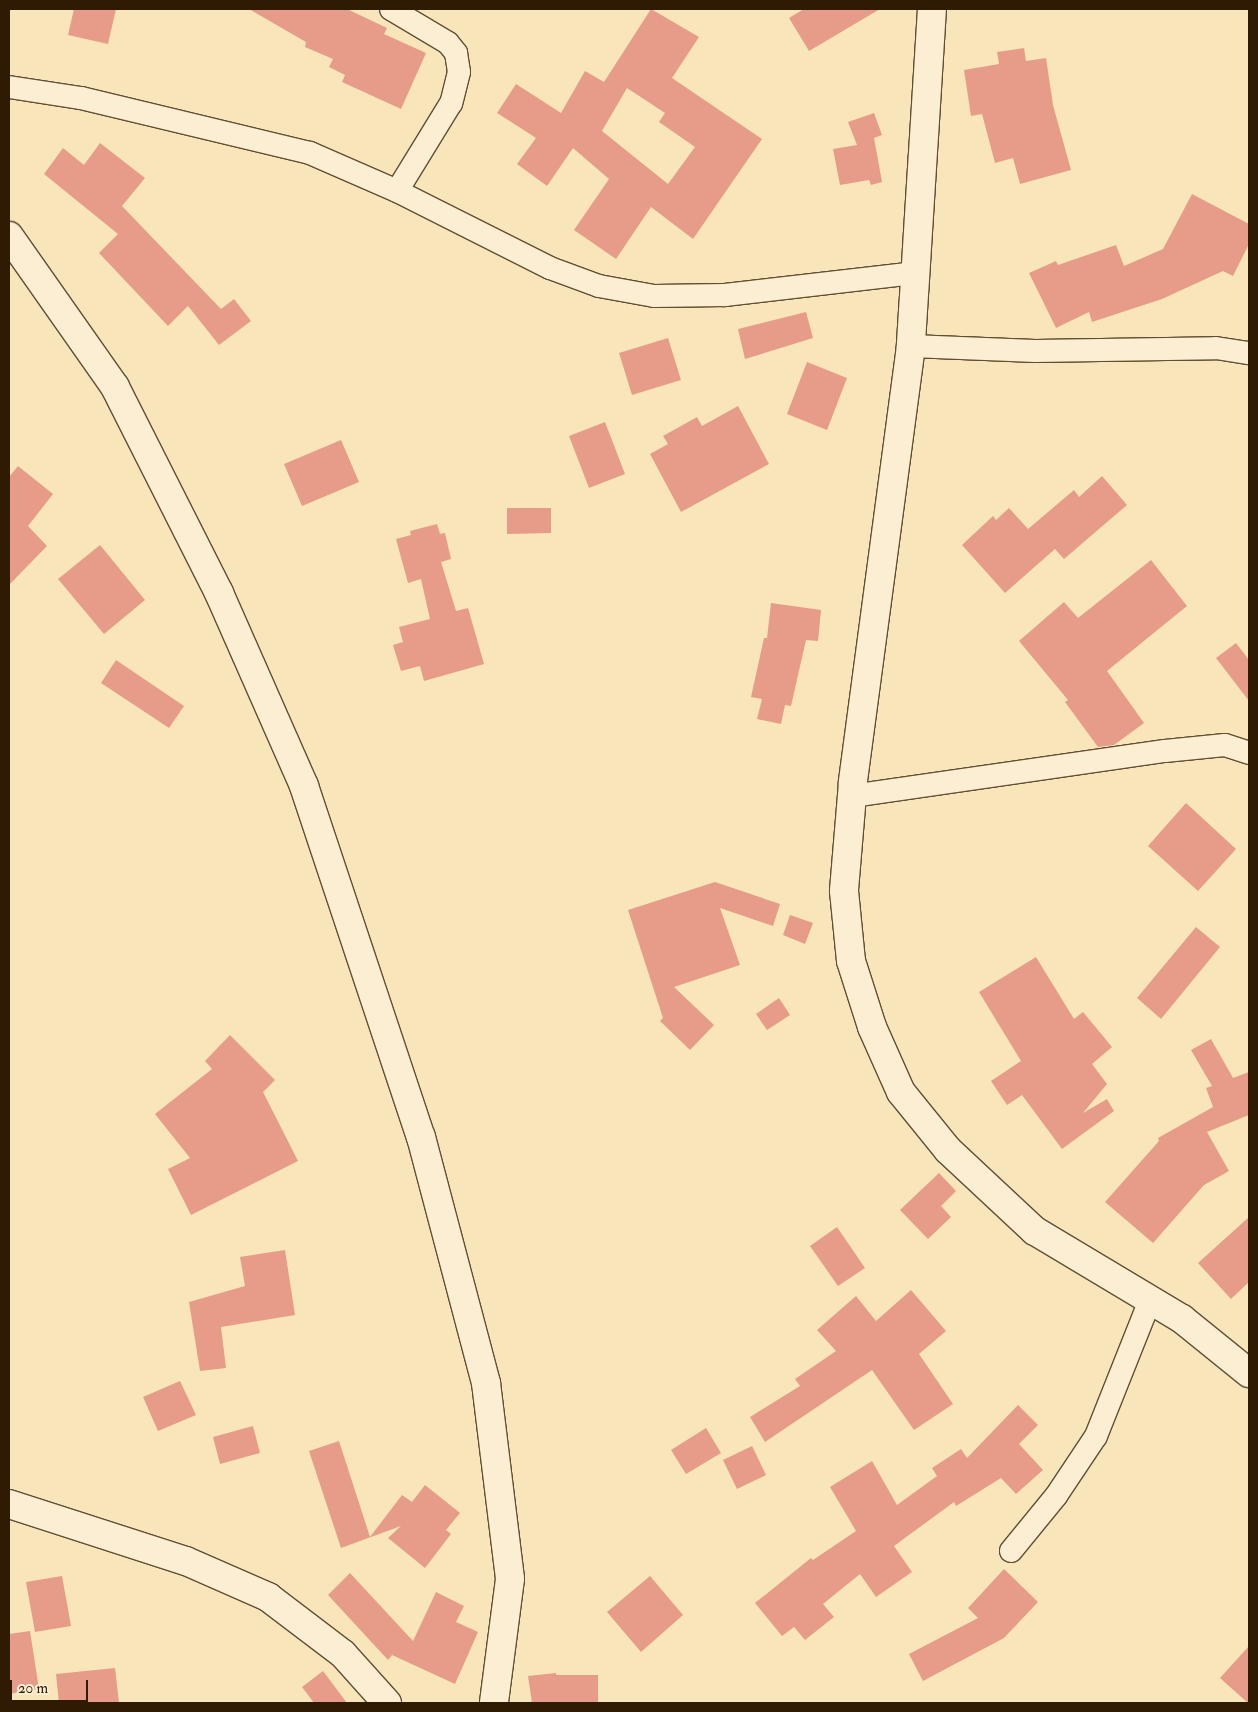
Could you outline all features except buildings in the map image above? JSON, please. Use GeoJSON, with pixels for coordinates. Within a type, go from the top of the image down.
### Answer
{"type":"FeatureCollection","features":[{"type":"Feature","properties":{"kind":"main road"},"geometry":{"type":"LineString","coordinates":[[932,9],[911,346],[852,796],[844,891],[851,961],[872,1027],[902,1092],[948,1150],[1035,1231],[1182,1319],[1249,1373]]}},
{"type":"Feature","properties":{"kind":"main road"},"geometry":{"type":"LineString","coordinates":[[9,236],[115,387],[219,594],[304,786],[418,1127],[486,1383],[510,1579],[494,1703]]}},
{"type":"Feature","properties":{"kind":"main road"},"geometry":{"type":"LineString","coordinates":[[9,1504],[186,1561],[268,1597],[343,1654],[387,1703]]}},
{"type":"Feature","properties":{"kind":"street"},"geometry":{"type":"LineString","coordinates":[[391,9],[448,43],[456,53],[460,72],[451,103],[397,192]]}},
{"type":"Feature","properties":{"kind":"street"},"geometry":{"type":"LineString","coordinates":[[9,87],[80,98],[310,153],[397,192],[550,268],[599,286],[654,296],[725,295],[916,274]]}},
{"type":"Feature","properties":{"kind":"street"},"geometry":{"type":"LineString","coordinates":[[911,346],[1036,351],[1216,348],[1249,353]]}},
{"type":"Feature","properties":{"kind":"street"},"geometry":{"type":"LineString","coordinates":[[852,796],[1165,751],[1226,745],[1249,753]]}},
{"type":"Feature","properties":{"kind":"street"},"geometry":{"type":"LineString","coordinates":[[1011,1552],[1056,1496],[1096,1436],[1150,1300]]}}]}
